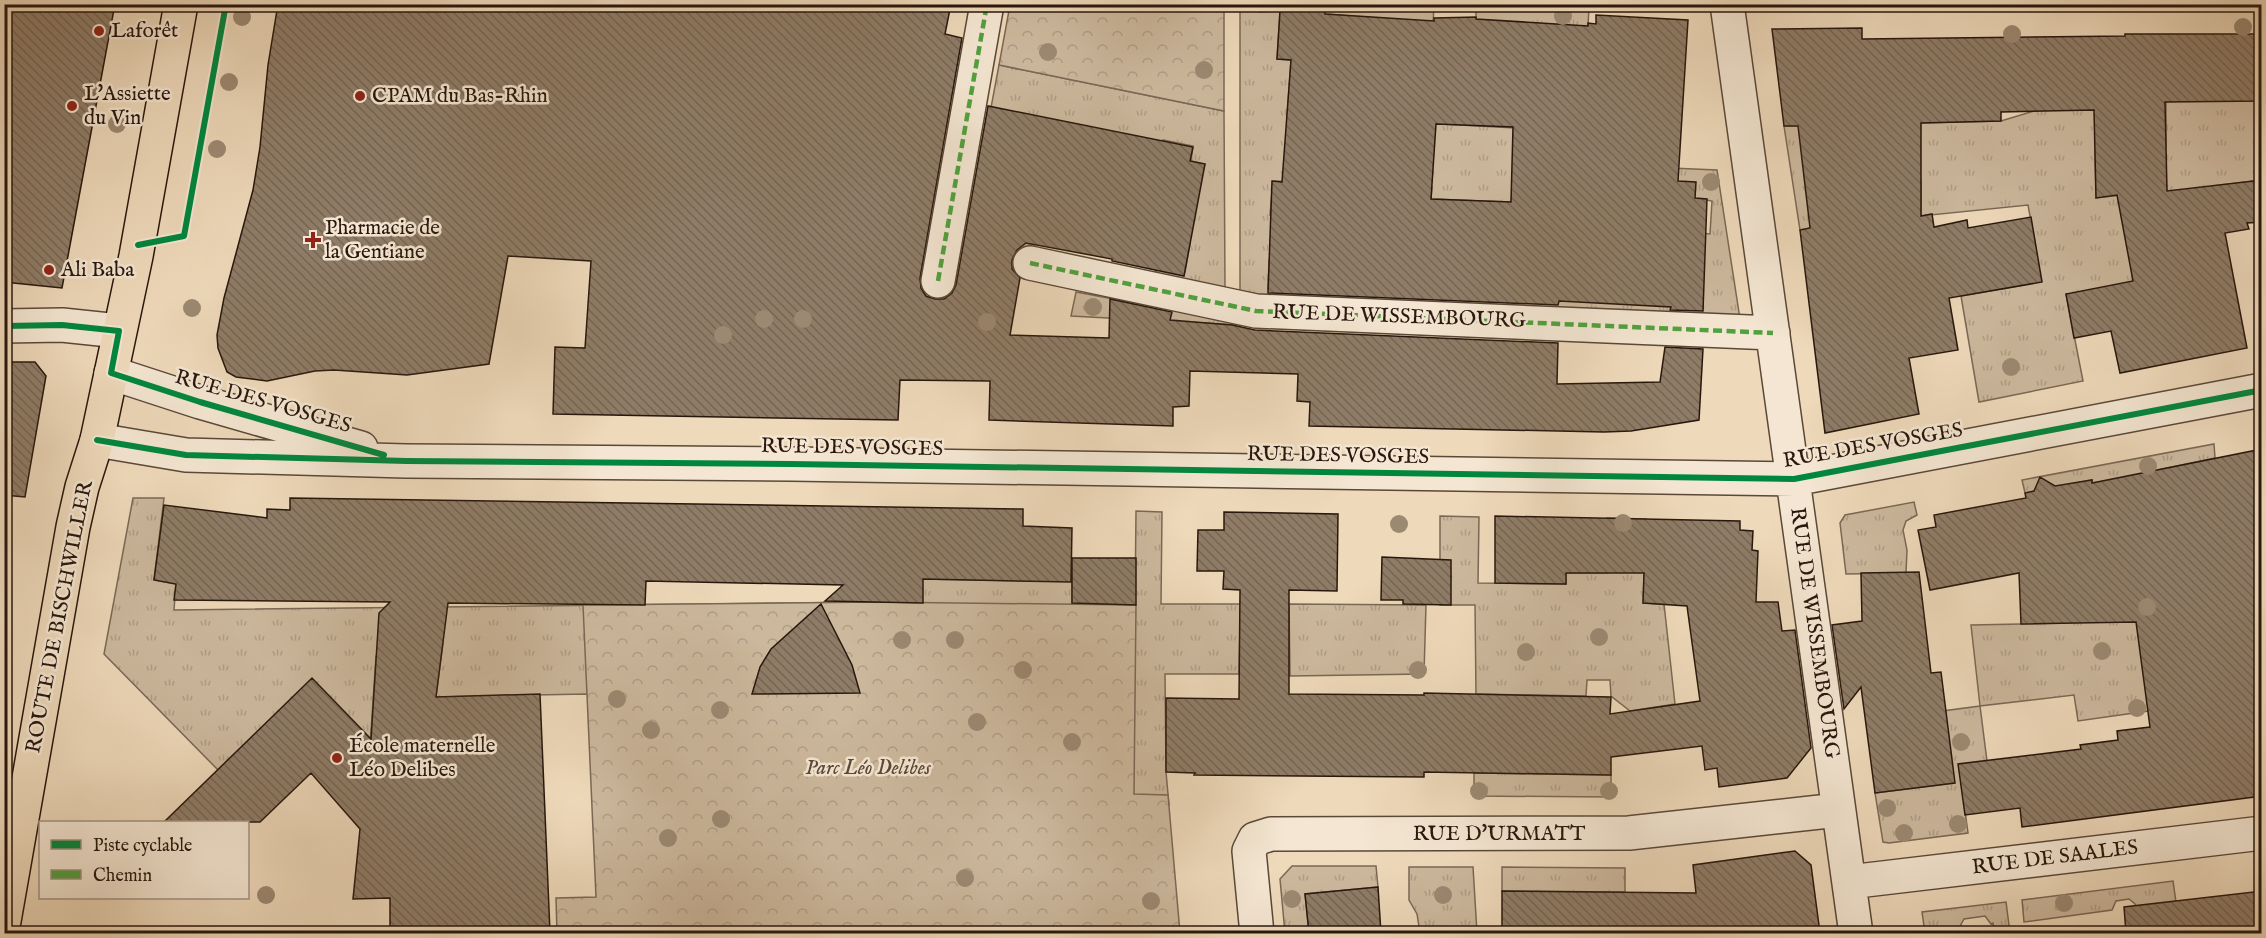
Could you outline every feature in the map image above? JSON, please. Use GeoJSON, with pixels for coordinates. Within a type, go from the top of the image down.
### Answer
{"type":"FeatureCollection","features":[{"type":"Feature","properties":{"kind":"main road","name":"ROUTE DE BISCHWILLER"},"geometry":{"type":"LineString","coordinates":[[4,921],[73,527],[82,487],[97,440],[136,256],[181,4]]}},
{"type":"Feature","properties":{"kind":"street"},"geometry":{"type":"LineString","coordinates":[[938,281],[987,4]]}},
{"type":"Feature","properties":{"kind":"street","name":"RUE DE WISSEMBOURG"},"geometry":{"type":"LineString","coordinates":[[1727,4],[1856,933]]}},
{"type":"Feature","properties":{"kind":"street","name":"RUE DE WISSEMBOURG"},"geometry":{"type":"LineString","coordinates":[[1030,263],[1256,311],[1773,333]]}},
{"type":"Feature","properties":{"kind":"street"},"geometry":{"type":"LineString","coordinates":[[4,326],[62,325],[119,331]]}},
{"type":"Feature","properties":{"kind":"street","name":"RUE DES VOSGES"},"geometry":{"type":"LineString","coordinates":[[111,373],[200,402],[406,461]]}},
{"type":"Feature","properties":{"kind":"street","name":"RUE DES VOSGES"},"geometry":{"type":"LineString","coordinates":[[97,440],[186,455],[406,461],[814,464],[1794,479],[2262,390]]}},
{"type":"Feature","properties":{"kind":"street","name":"RUE D'URMATT"},"geometry":{"type":"LineString","coordinates":[[1257,933],[1250,851],[1255,839],[1271,834],[1629,833],[1838,810]]}},
{"type":"Feature","properties":{"kind":"street","name":"RUE DE SAALES"},"geometry":{"type":"LineString","coordinates":[[1849,882],[2262,833]]}},
{"type":"Feature","properties":{"kind":"green space"},"geometry":{"type":"Polygon","coordinates":[[[1434,4],[1431,68],[1405,122],[1514,128],[1476,19],[1476,5],[1589,8],[1585,77],[1647,167],[1717,170],[1740,319],[1507,307],[1508,272],[1693,232],[1710,234],[1712,201],[1701,199],[1512,189],[1511,202],[1431,199],[1432,187],[1428,186],[1273,181],[1270,215],[1287,216],[1284,260],[1269,260],[1268,289],[1434,297],[1497,283],[1496,307],[1258,295],[1240,291],[1240,5],[1258,5],[1259,12],[1280,11],[1277,59],[1291,60],[1287,117],[1376,18],[1325,14],[1325,5],[1434,4]]]}},
{"type":"Feature","properties":{"kind":"green space"},"geometry":{"type":"Polygon","coordinates":[[[1010,5],[1224,5],[1224,111],[999,65],[1010,5]]]}},
{"type":"Feature","properties":{"kind":"green space"},"geometry":{"type":"Polygon","coordinates":[[[999,65],[1224,111],[1225,288],[1158,274],[1153,267],[1185,272],[1190,243],[1176,240],[1205,164],[1191,161],[1193,146],[1163,140],[1161,156],[1022,242],[1034,245],[1036,250],[1021,273],[962,262],[999,65]]]}},
{"type":"Feature","properties":{"kind":"green space"},"geometry":{"type":"Polygon","coordinates":[[[2166,101],[2261,101],[2261,180],[2213,186],[2168,297],[2066,294],[2083,381],[1979,402],[1961,296],[2024,285],[2036,248],[2028,205],[1921,216],[1921,180],[1901,179],[1810,228],[1800,230],[1784,126],[2001,121],[2034,111],[2102,102],[2095,153],[2096,198],[2148,192],[2166,147],[2166,101]]]}},
{"type":"Feature","properties":{"kind":"green space"},"geometry":{"type":"Polygon","coordinates":[[[1076,292],[1258,326],[1071,316],[1076,292]]]}},
{"type":"Feature","properties":{"kind":"green space"},"geometry":{"type":"Polygon","coordinates":[[[2214,444],[2215,458],[2143,473],[2156,536],[2148,711],[2078,721],[2074,695],[1980,706],[1971,625],[2066,623],[2063,594],[2105,548],[2092,480],[2025,493],[2022,480],[2214,444]]]}},
{"type":"Feature","properties":{"kind":"green space"},"geometry":{"type":"Polygon","coordinates":[[[133,498],[164,498],[154,580],[176,584],[174,610],[876,602],[923,579],[1033,581],[1033,554],[1072,558],[1072,603],[1135,605],[1136,511],[1162,512],[1161,604],[1264,604],[1240,627],[1239,674],[1165,674],[1166,772],[1169,805],[608,707],[587,694],[436,697],[443,643],[376,656],[367,793],[330,754],[218,770],[104,654],[133,498]]]}},
{"type":"Feature","properties":{"kind":"green space"},"geometry":{"type":"Polygon","coordinates":[[[1914,502],[1917,515],[1906,521],[1903,530],[1907,550],[1906,573],[1846,574],[1840,523],[1845,515],[1914,502]]]}},
{"type":"Feature","properties":{"kind":"green space"},"geometry":{"type":"Polygon","coordinates":[[[1440,516],[1479,517],[1478,583],[1566,584],[1566,573],[1607,573],[1607,518],[1646,519],[1643,603],[1664,604],[1675,704],[1630,711],[1611,696],[1610,680],[1587,680],[1586,696],[1476,694],[1475,605],[1440,605],[1440,516]]]}},
{"type":"Feature","properties":{"kind":"green space","name":"Parc Léo Delibes"},"geometry":{"type":"Polygon","coordinates":[[[876,602],[1136,605],[1134,794],[1168,795],[1180,933],[557,933],[556,898],[596,897],[583,605],[876,602]]]}},
{"type":"Feature","properties":{"kind":"green space"},"geometry":{"type":"Polygon","coordinates":[[[1289,604],[1426,605],[1424,674],[1290,676],[1289,604]]]}},
{"type":"Feature","properties":{"kind":"green space"},"geometry":{"type":"Polygon","coordinates":[[[1980,706],[1988,769],[1960,773],[1968,833],[1883,842],[1875,793],[1944,784],[1935,712],[1980,706]]]}},
{"type":"Feature","properties":{"kind":"green space"},"geometry":{"type":"Polygon","coordinates":[[[1474,773],[1611,775],[1611,797],[1474,796],[1474,773]]]}},
{"type":"Feature","properties":{"kind":"green space"},"geometry":{"type":"Polygon","coordinates":[[[1292,866],[1376,866],[1378,887],[1305,894],[1309,933],[1285,933],[1280,879],[1292,866]]]}},
{"type":"Feature","properties":{"kind":"green space"},"geometry":{"type":"Polygon","coordinates":[[[1409,867],[1473,867],[1477,933],[1420,933],[1417,914],[1409,900],[1409,867]]]}},
{"type":"Feature","properties":{"kind":"green space"},"geometry":{"type":"Polygon","coordinates":[[[1502,867],[1625,868],[1625,892],[1502,891],[1502,867]]]}},
{"type":"Feature","properties":{"kind":"green space"},"geometry":{"type":"Polygon","coordinates":[[[2173,881],[2176,902],[2136,907],[2129,899],[2116,901],[2112,910],[2024,922],[2022,900],[2173,881]]]}},
{"type":"Feature","properties":{"kind":"green space"},"geometry":{"type":"Polygon","coordinates":[[[2006,902],[2010,933],[1995,933],[1993,923],[1991,924],[1985,916],[1964,919],[1959,928],[1925,933],[1922,912],[2006,902]]]}},
{"type":"Feature","properties":{"kind":"building"},"geometry":{"type":"Polygon","coordinates":[[[4,4],[115,4],[62,288],[4,282],[4,4]]]}},
{"type":"Feature","properties":{"kind":"building"},"geometry":{"type":"Polygon","coordinates":[[[278,4],[951,4],[945,34],[962,38],[920,278],[921,288],[926,296],[944,299],[952,293],[956,285],[988,106],[1193,147],[1190,161],[1205,164],[1184,276],[1112,261],[1112,259],[1026,243],[1017,250],[1012,260],[1012,269],[1020,278],[1010,335],[1109,338],[1110,299],[1172,312],[1170,320],[1232,325],[1255,330],[1558,343],[1557,384],[1660,382],[1665,347],[1703,349],[1699,420],[1631,431],[1604,432],[1309,426],[1310,402],[1297,401],[1298,374],[1190,371],[1189,406],[1173,407],[1173,426],[989,420],[990,381],[900,380],[898,420],[553,414],[555,347],[585,348],[591,261],[508,256],[489,364],[407,375],[334,370],[315,371],[267,381],[236,377],[227,372],[218,348],[217,335],[224,298],[253,190],[278,4]]]}},
{"type":"Feature","properties":{"kind":"building"},"geometry":{"type":"Polygon","coordinates":[[[1280,11],[1325,11],[1325,14],[1434,21],[1434,18],[1476,17],[1476,19],[1588,26],[1588,23],[1596,24],[1596,15],[1688,20],[1678,181],[1696,182],[1695,198],[1707,199],[1703,311],[1559,301],[1558,305],[1268,293],[1272,181],[1282,182],[1291,60],[1277,59],[1280,11]],[[1436,124],[1431,199],[1511,202],[1513,127],[1436,124]]]}},
{"type":"Feature","properties":{"kind":"building"},"geometry":{"type":"Polygon","coordinates":[[[1862,28],[1862,39],[2262,34],[2262,101],[2165,102],[2167,191],[2262,180],[2262,222],[2247,223],[2249,229],[2225,233],[2247,348],[2120,373],[2111,331],[2074,338],[2066,294],[2133,281],[2117,195],[2096,198],[2094,110],[2001,112],[2001,121],[1921,123],[1921,216],[1932,214],[1934,227],[1967,220],[1968,228],[2031,217],[2042,282],[1949,298],[1958,350],[1909,358],[1919,414],[1825,433],[1800,230],[1810,228],[1798,126],[1784,126],[1772,29],[1862,28]]]}},
{"type":"Feature","properties":{"kind":"building"},"geometry":{"type":"Polygon","coordinates":[[[4,362],[35,362],[46,376],[25,497],[4,495],[4,362]]]}},
{"type":"Feature","properties":{"kind":"building"},"geometry":{"type":"Polygon","coordinates":[[[2262,449],[2262,796],[2022,827],[2020,808],[1965,815],[1958,764],[2081,749],[2080,745],[2118,740],[2117,731],[2150,727],[2136,622],[2021,624],[2019,573],[1930,590],[1918,530],[1936,527],[1934,515],[2026,498],[2025,493],[2034,491],[2040,477],[2055,486],[2092,480],[2092,483],[2262,449]]]}},
{"type":"Feature","properties":{"kind":"building"},"geometry":{"type":"Polygon","coordinates":[[[290,498],[1023,509],[1023,526],[1072,528],[1071,582],[923,579],[923,603],[825,601],[843,585],[646,581],[645,605],[448,603],[436,697],[540,694],[550,933],[425,933],[425,928],[390,929],[390,898],[353,899],[360,829],[311,773],[260,822],[165,821],[312,678],[371,739],[379,613],[390,602],[174,600],[176,584],[154,580],[164,505],[267,518],[267,509],[290,510],[290,498]]]}},
{"type":"Feature","properties":{"kind":"building"},"geometry":{"type":"Polygon","coordinates":[[[1224,512],[1338,514],[1337,591],[1289,590],[1289,694],[1424,695],[1424,693],[1611,697],[1610,714],[1700,701],[1687,606],[1643,603],[1644,573],[1566,573],[1566,584],[1495,583],[1495,516],[1740,521],[1740,530],[1753,531],[1752,550],[1758,551],[1756,602],[1778,602],[1782,631],[1795,630],[1811,748],[1787,778],[1719,787],[1717,768],[1705,770],[1702,746],[1611,757],[1611,775],[1424,772],[1424,777],[1194,775],[1195,773],[1166,772],[1166,698],[1239,699],[1240,590],[1223,589],[1224,571],[1197,571],[1198,530],[1224,530],[1224,512]]]}},
{"type":"Feature","properties":{"kind":"building"},"geometry":{"type":"Polygon","coordinates":[[[1382,557],[1451,560],[1451,605],[1403,604],[1403,600],[1381,600],[1382,557]]]}},
{"type":"Feature","properties":{"kind":"building"},"geometry":{"type":"Polygon","coordinates":[[[1072,558],[1136,558],[1136,605],[1072,603],[1072,558]]]}},
{"type":"Feature","properties":{"kind":"building"},"geometry":{"type":"Polygon","coordinates":[[[1919,572],[1931,673],[1941,672],[1955,783],[1875,793],[1861,687],[1844,709],[1832,625],[1862,621],[1861,573],[1919,572]]]}},
{"type":"Feature","properties":{"kind":"building"},"geometry":{"type":"Polygon","coordinates":[[[821,604],[852,665],[860,693],[752,694],[760,667],[771,649],[821,604]]]}},
{"type":"Feature","properties":{"kind":"building"},"geometry":{"type":"Polygon","coordinates":[[[1795,851],[1811,865],[1820,933],[1502,933],[1502,891],[1696,893],[1693,865],[1795,851]]]}},
{"type":"Feature","properties":{"kind":"building"},"geometry":{"type":"Polygon","coordinates":[[[1378,887],[1381,933],[1309,933],[1305,894],[1378,887]]]}},
{"type":"Feature","properties":{"kind":"building"},"geometry":{"type":"Polygon","coordinates":[[[2262,891],[2262,933],[2126,933],[2124,907],[2262,891]]]}},
{"type":"Feature","properties":{"kind":"marked path"},"geometry":{"type":"LineString","coordinates":[[938,281],[987,4]]}},
{"type":"Feature","properties":{"kind":"marked path"},"geometry":{"type":"LineString","coordinates":[[1030,263],[1256,311],[1773,333]]}},
{"type":"Feature","properties":{"kind":"cycle path"},"geometry":{"type":"LineString","coordinates":[[138,245],[184,236],[226,4]]}},
{"type":"Feature","properties":{"kind":"cycle path"},"geometry":{"type":"LineString","coordinates":[[4,326],[62,325],[119,331],[111,373],[200,402],[384,455]]}},
{"type":"Feature","properties":{"kind":"cycle path"},"geometry":{"type":"LineString","coordinates":[[97,440],[186,455],[406,461],[791,464],[1794,479],[2262,390]]}},
{"type":"Feature","properties":{"kind":"place","name":"Laforêt"},"geometry":{"type":"Point","coordinates":[99,31]}},
{"type":"Feature","properties":{"kind":"place","name":"CPAM du Bas-Rhin"},"geometry":{"type":"Point","coordinates":[360,96]}},
{"type":"Feature","properties":{"kind":"place","name":"L'Assiette du Vin"},"geometry":{"type":"Point","coordinates":[72,106]}},
{"type":"Feature","properties":{"kind":"place","name":"Pharmacie de la Gentiane"},"geometry":{"type":"Point","coordinates":[313,240]}},
{"type":"Feature","properties":{"kind":"place","name":"Ali Baba"},"geometry":{"type":"Point","coordinates":[49,270]}},
{"type":"Feature","properties":{"kind":"place","name":"École maternelle Léo Delibes"},"geometry":{"type":"Point","coordinates":[337,758]}}]}
